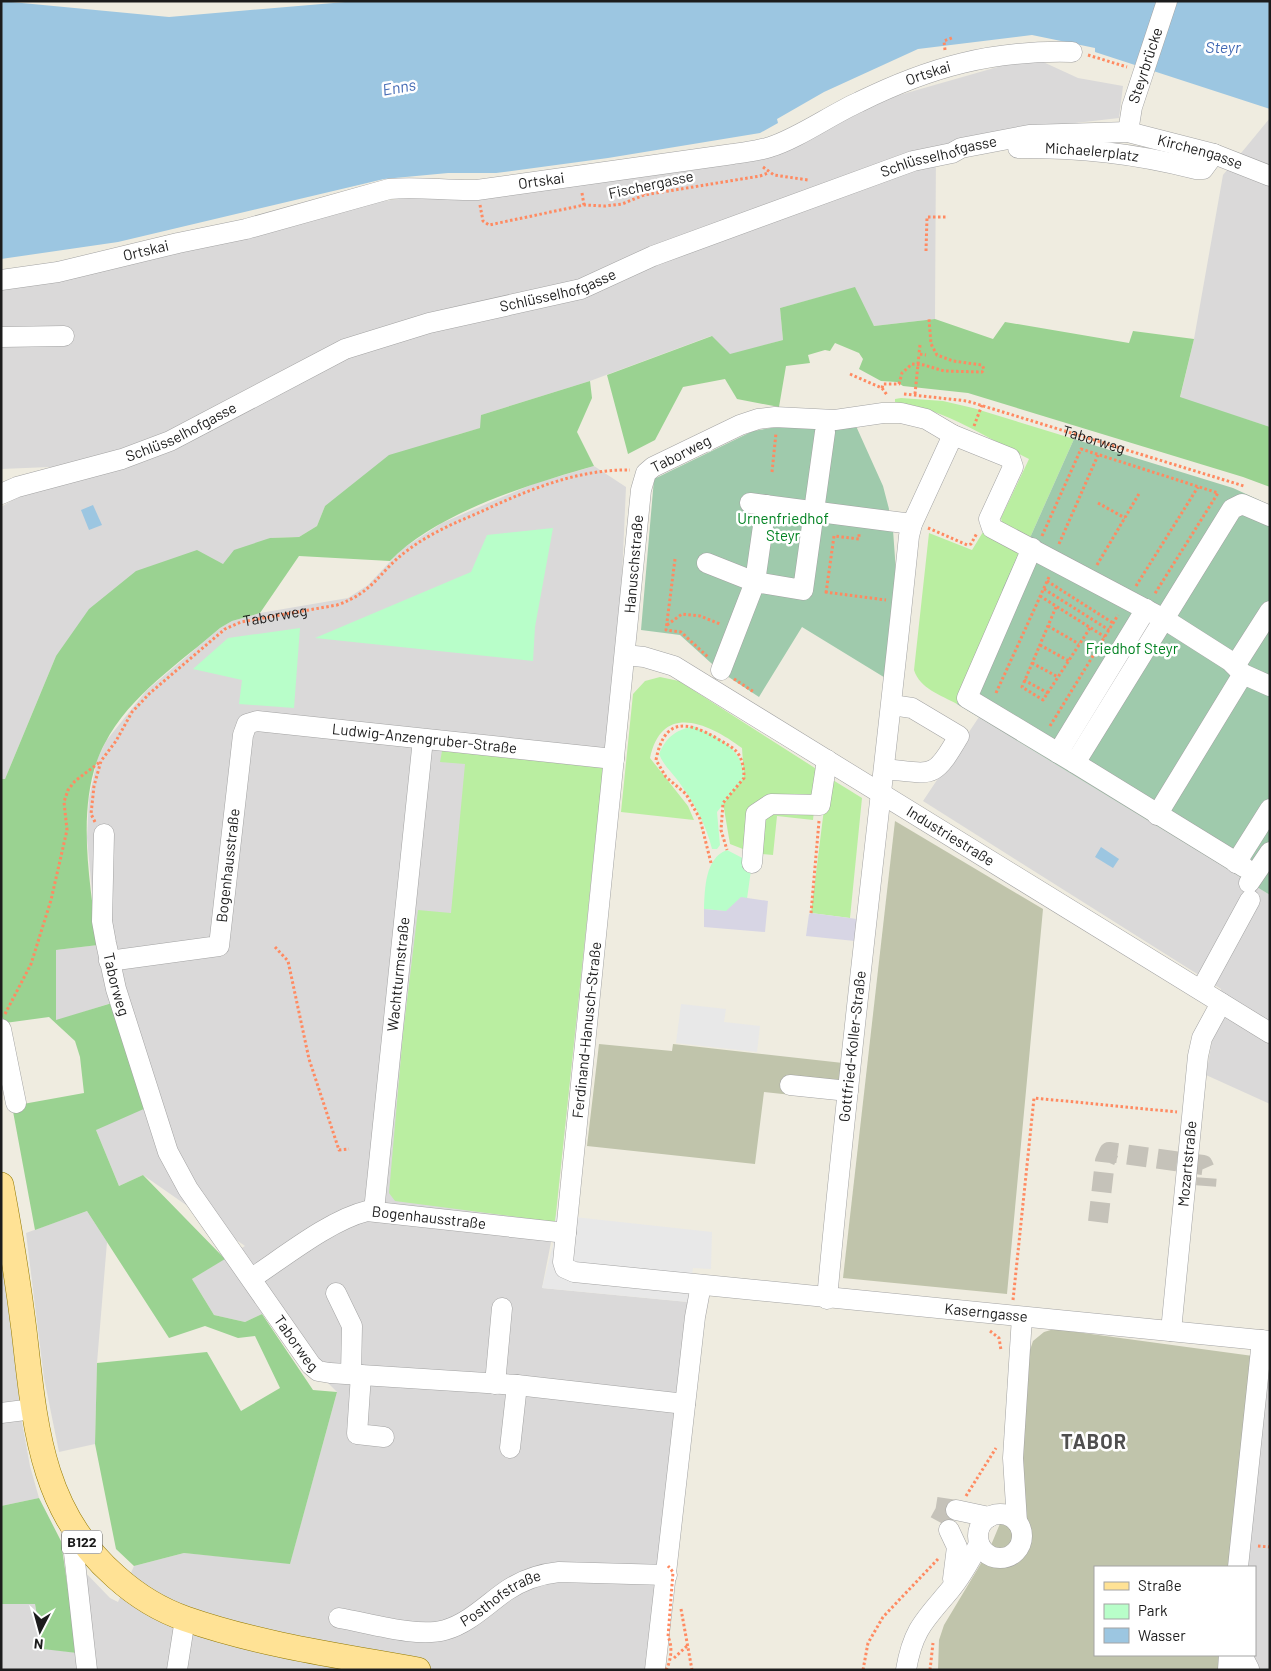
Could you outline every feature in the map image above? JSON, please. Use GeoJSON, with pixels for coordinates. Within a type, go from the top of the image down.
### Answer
{"type":"FeatureCollection","features":[{"type":"Feature","properties":{"kind":"main road","name":"B122"},"geometry":{"type":"LineString","coordinates":[[1,1185],[11,1238],[33,1409],[48,1473],[71,1526],[101,1565],[129,1588],[156,1606],[185,1619],[255,1639],[418,1670]]}},
{"type":"Feature","properties":{"kind":"street","name":"Steyrbrücke"},"geometry":{"type":"LineString","coordinates":[[1128,132],[1134,73],[1167,1]]}},
{"type":"Feature","properties":{"kind":"street","name":"Ortskai"},"geometry":{"type":"LineString","coordinates":[[1,280],[58,272],[178,242],[246,229],[389,189],[413,187],[447,191],[477,190],[771,147],[857,102],[935,69],[998,55],[1040,52],[1082,54]]}},
{"type":"Feature","properties":{"kind":"street","name":"Schlüsselhofgasse"},"geometry":{"type":"LineString","coordinates":[[1,494],[17,487],[122,459],[170,441],[256,394],[346,349],[429,323],[581,289],[653,256],[913,161],[952,153],[961,148],[1029,135],[1128,132]]}},
{"type":"Feature","properties":{"kind":"street","name":"Kirchengasse"},"geometry":{"type":"LineString","coordinates":[[1128,132],[1214,154],[1270,176]]}},
{"type":"Feature","properties":{"kind":"street","name":"Michaelerplatz"},"geometry":{"type":"LineString","coordinates":[[961,148],[1103,150],[1145,157],[1196,169],[1203,169],[1214,154]]}},
{"type":"Feature","properties":{"kind":"street"},"geometry":{"type":"LineString","coordinates":[[1244,165],[1270,162]]}},
{"type":"Feature","properties":{"kind":"street"},"geometry":{"type":"LineString","coordinates":[[1,337],[64,336]]}},
{"type":"Feature","properties":{"kind":"street","name":"Taborweg"},"geometry":{"type":"LineString","coordinates":[[646,473],[672,458],[740,425],[758,419],[775,417],[834,420],[883,413],[907,414],[926,419],[953,435],[1010,458],[1013,467],[989,519],[989,525]]}},
{"type":"Feature","properties":{"kind":"street"},"geometry":{"type":"LineString","coordinates":[[707,562],[755,582],[803,590],[825,432]]}},
{"type":"Feature","properties":{"kind":"street"},"geometry":{"type":"LineString","coordinates":[[882,795],[912,524],[953,435]]}},
{"type":"Feature","properties":{"kind":"street","name":"Hanuschstraße"},"geometry":{"type":"LineString","coordinates":[[625,655],[641,490],[646,473]]}},
{"type":"Feature","properties":{"kind":"street"},"geometry":{"type":"LineString","coordinates":[[721,670],[755,582],[758,504],[912,524]]}},
{"type":"Feature","properties":{"kind":"street"},"geometry":{"type":"LineString","coordinates":[[1075,763],[1232,509],[1242,504],[1270,516]]}},
{"type":"Feature","properties":{"kind":"street"},"geometry":{"type":"LineString","coordinates":[[989,525],[1164,619],[1269,686]]}},
{"type":"Feature","properties":{"kind":"street"},"geometry":{"type":"LineString","coordinates":[[1044,554],[967,698],[1157,815],[1251,879]]}},
{"type":"Feature","properties":{"kind":"street"},"geometry":{"type":"LineString","coordinates":[[1058,753],[1137,604]]}},
{"type":"Feature","properties":{"kind":"street"},"geometry":{"type":"LineString","coordinates":[[1157,815],[1237,665],[1270,611]]}},
{"type":"Feature","properties":{"kind":"street","name":"Ferdinand-Hanusch-Straße"},"geometry":{"type":"LineString","coordinates":[[625,655],[563,1262],[565,1268],[574,1272],[701,1285]]}},
{"type":"Feature","properties":{"kind":"street","name":"Industriestraße"},"geometry":{"type":"LineString","coordinates":[[625,655],[644,657],[674,666],[1270,1033]]}},
{"type":"Feature","properties":{"kind":"street"},"geometry":{"type":"LineString","coordinates":[[885,769],[920,773],[935,770],[941,766],[959,736],[912,708],[892,704]]}},
{"type":"Feature","properties":{"kind":"street","name":"Ludwig-Anzengruber-Straße"},"geometry":{"type":"LineString","coordinates":[[242,735],[247,724],[257,722],[614,759]]}},
{"type":"Feature","properties":{"kind":"street","name":"Bogenhausstraße"},"geometry":{"type":"LineString","coordinates":[[109,961],[218,946],[242,735]]}},
{"type":"Feature","properties":{"kind":"street","name":"Wachtturmstraße"},"geometry":{"type":"LineString","coordinates":[[374,1211],[423,740]]}},
{"type":"Feature","properties":{"kind":"street"},"geometry":{"type":"LineString","coordinates":[[752,863],[756,814],[771,804],[820,805],[827,760]]}},
{"type":"Feature","properties":{"kind":"street","name":"Gottfried-Koller-Straße"},"geometry":{"type":"LineString","coordinates":[[827,1298],[848,1091],[882,795]]}},
{"type":"Feature","properties":{"kind":"street"},"geometry":{"type":"LineString","coordinates":[[1200,990],[1251,879],[1270,809]]}},
{"type":"Feature","properties":{"kind":"street","name":"Taborweg"},"geometry":{"type":"LineString","coordinates":[[104,834],[102,921],[109,961],[133,1044],[168,1152],[188,1189],[311,1365],[318,1371],[356,1375],[517,1385],[685,1404]]}},
{"type":"Feature","properties":{"kind":"street"},"geometry":{"type":"LineString","coordinates":[[1251,879],[1270,852]]}},
{"type":"Feature","properties":{"kind":"street","name":"Mozartstraße"},"geometry":{"type":"LineString","coordinates":[[1171,1331],[1192,1114],[1202,1038],[1221,1003]]}},
{"type":"Feature","properties":{"kind":"street"},"geometry":{"type":"LineString","coordinates":[[1,1029],[16,1103]]}},
{"type":"Feature","properties":{"kind":"street"},"geometry":{"type":"LineString","coordinates":[[790,1085],[848,1091]]}},
{"type":"Feature","properties":{"kind":"street","name":"Bogenhausstraße"},"geometry":{"type":"LineString","coordinates":[[252,1278],[356,1214],[374,1211],[566,1233]]}},
{"type":"Feature","properties":{"kind":"street"},"geometry":{"type":"LineString","coordinates":[[664,1668],[667,1571],[685,1404],[701,1285]]}},
{"type":"Feature","properties":{"kind":"street","name":"Kaserngasse"},"geometry":{"type":"LineString","coordinates":[[701,1285],[1266,1340]]}},
{"type":"Feature","properties":{"kind":"street"},"geometry":{"type":"LineString","coordinates":[[336,1293],[352,1326],[356,1375],[357,1434],[384,1437]]}},
{"type":"Feature","properties":{"kind":"street"},"geometry":{"type":"LineString","coordinates":[[494,1384],[502,1308]]}},
{"type":"Feature","properties":{"kind":"street"},"geometry":{"type":"LineString","coordinates":[[1017,1317],[1012,1458],[1017,1522]]}},
{"type":"Feature","properties":{"kind":"street"},"geometry":{"type":"LineString","coordinates":[[1238,1566],[1266,1340]]}},
{"type":"Feature","properties":{"kind":"street"},"geometry":{"type":"LineString","coordinates":[[510,1448],[517,1385]]}},
{"type":"Feature","properties":{"kind":"street"},"geometry":{"type":"LineString","coordinates":[[1,1413],[33,1409]]}},
{"type":"Feature","properties":{"kind":"street"},"geometry":{"type":"LineString","coordinates":[[906,1670],[916,1632],[928,1614],[952,1588],[985,1527],[1012,1458]]}},
{"type":"Feature","properties":{"kind":"street"},"geometry":{"type":"LineString","coordinates":[[956,1514],[985,1527],[1011,1517],[1017,1522],[1022,1531],[1022,1542],[1017,1550],[1009,1556],[999,1558],[952,1588],[957,1555],[955,1540],[956,1514]]}},
{"type":"Feature","properties":{"kind":"street"},"geometry":{"type":"LineString","coordinates":[[71,1526],[87,1670]]}},
{"type":"Feature","properties":{"kind":"street"},"geometry":{"type":"LineString","coordinates":[[985,1527],[984,1551],[999,1558]]}},
{"type":"Feature","properties":{"kind":"street","name":"Posthofstraße"},"geometry":{"type":"LineString","coordinates":[[339,1618],[402,1629],[434,1632],[458,1626],[507,1591],[528,1579],[545,1574],[559,1572],[667,1571]]}},
{"type":"Feature","properties":{"kind":"street"},"geometry":{"type":"LineString","coordinates":[[177,1670],[185,1619]]}},
{"type":"Feature","properties":{"kind":"street"},"geometry":{"type":"LineString","coordinates":[[1228,1670],[1229,1656]]}},
{"type":"Feature","properties":{"kind":"path"},"geometry":{"type":"LineString","coordinates":[[946,53],[944,41],[954,37]]}},
{"type":"Feature","properties":{"kind":"path"},"geometry":{"type":"LineString","coordinates":[[1082,54],[1134,73]]}},
{"type":"Feature","properties":{"kind":"path"},"geometry":{"type":"LineString","coordinates":[[765,169],[768,173]]}},
{"type":"Feature","properties":{"kind":"path","name":"Fischergasse"},"geometry":{"type":"LineString","coordinates":[[477,190],[483,222],[488,226],[584,204],[605,206],[622,204],[644,195],[760,176],[768,173],[816,182]]}},
{"type":"Feature","properties":{"kind":"path"},"geometry":{"type":"LineString","coordinates":[[641,181],[644,195]]}},
{"type":"Feature","properties":{"kind":"path"},"geometry":{"type":"LineString","coordinates":[[926,252],[927,217],[948,217]]}},
{"type":"Feature","properties":{"kind":"path"},"geometry":{"type":"LineString","coordinates":[[882,388],[883,384],[899,384],[902,373],[912,364],[963,373],[982,372],[984,369],[982,365],[952,361],[937,356],[931,344],[929,319]]}},
{"type":"Feature","properties":{"kind":"path"},"geometry":{"type":"LineString","coordinates":[[920,345],[919,354],[926,355]]}},
{"type":"Feature","properties":{"kind":"path","name":"Taborweg"},"geometry":{"type":"LineString","coordinates":[[919,354],[915,394],[967,401],[1225,479],[1252,490]]}},
{"type":"Feature","properties":{"kind":"path"},"geometry":{"type":"LineString","coordinates":[[850,374],[882,388],[888,396]]}},
{"type":"Feature","properties":{"kind":"path"},"geometry":{"type":"LineString","coordinates":[[996,693],[1047,581],[1044,554],[1081,449],[1218,493],[1137,604],[1113,623],[1050,726]]}},
{"type":"Feature","properties":{"kind":"path"},"geometry":{"type":"LineString","coordinates":[[1044,554],[1098,455]]}},
{"type":"Feature","properties":{"kind":"path","name":"Taborweg"},"geometry":{"type":"LineString","coordinates":[[104,834],[91,814],[94,786],[101,761],[116,741],[132,712],[150,693],[225,629],[241,622],[337,605],[352,600],[366,592],[407,550],[448,526],[533,488],[610,470],[646,473]]}},
{"type":"Feature","properties":{"kind":"path"},"geometry":{"type":"LineString","coordinates":[[1137,604],[1198,487]]}},
{"type":"Feature","properties":{"kind":"path"},"geometry":{"type":"LineString","coordinates":[[1089,578],[1140,492]]}},
{"type":"Feature","properties":{"kind":"path"},"geometry":{"type":"LineString","coordinates":[[1098,503],[1125,518]]}},
{"type":"Feature","properties":{"kind":"path"},"geometry":{"type":"LineString","coordinates":[[826,593],[834,536],[859,539],[862,516]]}},
{"type":"Feature","properties":{"kind":"path"},"geometry":{"type":"LineString","coordinates":[[912,524],[966,545],[971,544],[980,529],[989,525]]}},
{"type":"Feature","properties":{"kind":"path"},"geometry":{"type":"LineString","coordinates":[[675,559],[666,630],[681,632],[721,670],[754,692]]}},
{"type":"Feature","properties":{"kind":"path"},"geometry":{"type":"LineString","coordinates":[[1047,581],[1113,623]]}},
{"type":"Feature","properties":{"kind":"path"},"geometry":{"type":"LineString","coordinates":[[1044,589],[1109,630]]}},
{"type":"Feature","properties":{"kind":"path"},"geometry":{"type":"LineString","coordinates":[[803,590],[889,600]]}},
{"type":"Feature","properties":{"kind":"path"},"geometry":{"type":"LineString","coordinates":[[1040,596],[1104,637]]}},
{"type":"Feature","properties":{"kind":"path"},"geometry":{"type":"LineString","coordinates":[[1059,598],[1022,687],[1044,700],[1079,644],[1097,622]]}},
{"type":"Feature","properties":{"kind":"path"},"geometry":{"type":"LineString","coordinates":[[667,626],[682,614],[700,616],[736,630]]}},
{"type":"Feature","properties":{"kind":"path"},"geometry":{"type":"LineString","coordinates":[[1048,626],[1079,644]]}},
{"type":"Feature","properties":{"kind":"path"},"geometry":{"type":"LineString","coordinates":[[1040,645],[1068,661]]}},
{"type":"Feature","properties":{"kind":"path"},"geometry":{"type":"LineString","coordinates":[[1032,663],[1058,677]]}},
{"type":"Feature","properties":{"kind":"path"},"geometry":{"type":"LineString","coordinates":[[1024,680],[1048,693]]}},
{"type":"Feature","properties":{"kind":"path"},"geometry":{"type":"LineString","coordinates":[[711,863],[700,819],[686,794],[666,777],[656,760],[661,740],[674,727],[693,726],[735,749],[740,757],[744,778],[723,803],[721,830],[727,850]]}},
{"type":"Feature","properties":{"kind":"path"},"geometry":{"type":"LineString","coordinates":[[1,1018],[28,972],[51,900],[67,830],[64,802],[68,790],[75,781],[101,761]]}},
{"type":"Feature","properties":{"kind":"path"},"geometry":{"type":"LineString","coordinates":[[811,913],[820,805]]}},
{"type":"Feature","properties":{"kind":"path"},"geometry":{"type":"LineString","coordinates":[[275,947],[288,962],[309,1059],[339,1150],[349,1149]]}},
{"type":"Feature","properties":{"kind":"path"},"geometry":{"type":"LineString","coordinates":[[1017,1317],[1034,1098],[1192,1114]]}},
{"type":"Feature","properties":{"kind":"path"},"geometry":{"type":"LineString","coordinates":[[988,1330],[999,1338],[1002,1356]]}},
{"type":"Feature","properties":{"kind":"path"},"geometry":{"type":"LineString","coordinates":[[956,1514],[996,1447],[997,1438]]}},
{"type":"Feature","properties":{"kind":"path"},"geometry":{"type":"LineString","coordinates":[[863,1670],[868,1643],[883,1617],[944,1552]]}},
{"type":"Feature","properties":{"kind":"path"},"geometry":{"type":"LineString","coordinates":[[666,1670],[669,1664],[671,1643],[668,1637],[674,1572],[667,1571]]}},
{"type":"Feature","properties":{"kind":"path"},"geometry":{"type":"LineString","coordinates":[[664,1668],[687,1646]]}},
{"type":"Feature","properties":{"kind":"shaded area"},"geometry":{"type":"Polygon","coordinates":[[[1041,61],[1078,78],[1123,86],[1119,118],[1032,128],[936,149],[935,319],[874,326],[854,288],[780,308],[783,340],[730,355],[711,336],[590,381],[481,415],[481,428],[456,435],[325,506],[317,526],[299,537],[270,538],[56,656],[5,779],[1,779],[1,507],[16,498],[52,487],[50,467],[1,469],[1,288],[367,203],[416,197],[468,200],[771,153],[882,100],[1015,62],[1041,61]]]}},
{"type":"Feature","properties":{"kind":"shaded area"},"geometry":{"type":"Polygon","coordinates":[[[1270,118],[1270,427],[1180,398],[1194,339],[1223,175],[1270,118]]]}},
{"type":"Feature","properties":{"kind":"shaded area"},"geometry":{"type":"Polygon","coordinates":[[[594,466],[626,487],[621,599],[555,1222],[542,1288],[688,1302],[645,1670],[1,1670],[1,1604],[35,1604],[43,1648],[77,1653],[63,1540],[82,1569],[110,1598],[118,1602],[134,1566],[184,1553],[290,1563],[337,1392],[314,1369],[274,1316],[262,1314],[245,1322],[214,1315],[192,1279],[245,1246],[143,1175],[119,1186],[96,1130],[111,1003],[56,1021],[56,950],[97,945],[87,838],[89,799],[97,760],[106,741],[146,691],[220,628],[232,621],[260,613],[348,598],[368,585],[402,549],[442,523],[533,484],[594,466]]]}},
{"type":"Feature","properties":{"kind":"shaded area"},"geometry":{"type":"Polygon","coordinates":[[[979,717],[1270,895],[1270,1104],[1206,1075],[1221,989],[923,801],[979,717]]]}},
{"type":"Feature","properties":{"kind":"shaded area"},"geometry":{"type":"Polygon","coordinates":[[[895,821],[1043,909],[1007,1294],[843,1278],[895,821]]]}},
{"type":"Feature","properties":{"kind":"shaded area"},"geometry":{"type":"Polygon","coordinates":[[[741,897],[768,901],[765,932],[704,927],[704,909],[726,911],[741,897]]]}},
{"type":"Feature","properties":{"kind":"shaded area"},"geometry":{"type":"Polygon","coordinates":[[[809,914],[857,919],[855,941],[806,936],[809,914]]]}},
{"type":"Feature","properties":{"kind":"shaded area"},"geometry":{"type":"Polygon","coordinates":[[[681,1004],[726,1009],[724,1022],[760,1026],[757,1052],[676,1043],[681,1004]]]}},
{"type":"Feature","properties":{"kind":"shaded area"},"geometry":{"type":"Polygon","coordinates":[[[599,1044],[672,1051],[673,1044],[843,1063],[838,1100],[764,1092],[755,1164],[587,1146],[599,1044]]]}},
{"type":"Feature","properties":{"kind":"shaded area"},"geometry":{"type":"Polygon","coordinates":[[[87,1211],[107,1242],[97,1363],[95,1444],[59,1452],[44,1378],[26,1233],[87,1211]]]}},
{"type":"Feature","properties":{"kind":"shaded area"},"geometry":{"type":"Polygon","coordinates":[[[556,1215],[712,1232],[711,1269],[693,1268],[688,1302],[542,1288],[553,1245],[556,1215]]]}},
{"type":"Feature","properties":{"kind":"shaded area"},"geometry":{"type":"Polygon","coordinates":[[[1,1238],[22,1422],[30,1466],[39,1498],[1,1506],[1,1238]]]}},
{"type":"Feature","properties":{"kind":"shaded area"},"geometry":{"type":"Polygon","coordinates":[[[1054,1329],[1253,1356],[1232,1566],[1094,1566],[1094,1656],[1223,1656],[1222,1670],[938,1670],[939,1640],[944,1625],[989,1550],[1004,1514],[1017,1467],[1028,1356],[1033,1341],[1044,1332],[1054,1329]]]}},
{"type":"Feature","properties":{"kind":"shaded area"},"geometry":{"type":"Polygon","coordinates":[[[1270,1358],[1270,1670],[1222,1670],[1223,1656],[1256,1656],[1256,1566],[1232,1566],[1270,1358]]]}},
{"type":"Feature","properties":{"kind":"green space"},"geometry":{"type":"Polygon","coordinates":[[[855,287],[874,326],[935,319],[993,339],[1005,322],[1129,343],[1133,331],[1194,339],[1180,397],[1270,427],[1270,487],[1243,477],[968,393],[903,386],[897,382],[881,381],[859,369],[863,359],[859,353],[835,343],[830,351],[825,350],[808,355],[810,363],[786,366],[779,407],[737,399],[725,379],[683,387],[655,440],[628,454],[607,375],[712,336],[730,354],[783,340],[780,308],[855,287]]]}},
{"type":"Feature","properties":{"kind":"green space"},"geometry":{"type":"Polygon","coordinates":[[[590,381],[592,398],[577,432],[594,466],[513,491],[485,502],[432,528],[409,544],[390,561],[299,556],[260,613],[232,621],[220,628],[142,694],[116,726],[105,743],[95,766],[87,816],[87,842],[91,895],[98,945],[56,950],[56,1020],[112,1003],[146,1108],[96,1130],[119,1186],[143,1175],[225,1259],[192,1279],[214,1315],[245,1322],[262,1314],[313,1390],[337,1392],[290,1564],[184,1553],[134,1566],[116,1549],[95,1444],[97,1363],[207,1352],[241,1411],[280,1388],[255,1336],[238,1338],[205,1326],[169,1338],[87,1211],[35,1230],[12,1106],[84,1093],[80,1057],[75,1041],[49,1017],[5,1023],[1,1015],[1,779],[5,779],[56,656],[89,609],[136,571],[197,550],[223,564],[234,550],[270,538],[299,537],[317,526],[325,506],[389,455],[480,428],[481,415],[590,381]]]}},
{"type":"Feature","properties":{"kind":"green space"},"geometry":{"type":"Polygon","coordinates":[[[895,399],[943,401],[973,408],[1074,439],[1029,540],[1002,523],[1001,518],[1029,459],[947,417],[913,405],[895,402],[895,399]]]}},
{"type":"Feature","properties":{"kind":"green space","name":"Urnenfriedhof Steyr"},"geometry":{"type":"Polygon","coordinates":[[[856,426],[883,486],[889,509],[887,529],[893,530],[896,572],[887,679],[802,627],[759,697],[721,672],[680,635],[641,630],[654,479],[753,431],[777,427],[827,429],[856,426]]]}},
{"type":"Feature","properties":{"kind":"green space","name":"Friedhof Steyr"},"geometry":{"type":"Polygon","coordinates":[[[1074,439],[1233,488],[1270,505],[1270,895],[957,704],[1007,593],[1002,590],[1021,548],[1025,549],[1074,439]]]}},
{"type":"Feature","properties":{"kind":"green space"},"geometry":{"type":"Polygon","coordinates":[[[553,528],[535,627],[533,661],[315,638],[471,572],[487,535],[553,528]]]}},
{"type":"Feature","properties":{"kind":"green space"},"geometry":{"type":"Polygon","coordinates":[[[983,532],[1021,548],[1007,592],[957,704],[926,687],[917,677],[914,670],[929,533],[972,550],[983,532]]]}},
{"type":"Feature","properties":{"kind":"green space"},"geometry":{"type":"Polygon","coordinates":[[[300,628],[294,708],[239,704],[242,680],[193,669],[228,638],[300,628]]]}},
{"type":"Feature","properties":{"kind":"green space"},"geometry":{"type":"Polygon","coordinates":[[[660,677],[679,681],[818,770],[813,820],[777,816],[773,855],[753,853],[730,844],[723,803],[744,778],[742,748],[716,731],[702,726],[676,723],[665,729],[656,740],[650,758],[688,806],[694,820],[621,812],[633,694],[645,681],[660,677]]]}},
{"type":"Feature","properties":{"kind":"green space"},"geometry":{"type":"Polygon","coordinates":[[[693,726],[728,744],[739,758],[742,767],[744,778],[717,812],[720,845],[717,849],[712,849],[703,822],[679,782],[659,754],[672,735],[693,726]]]}},
{"type":"Feature","properties":{"kind":"green space"},"geometry":{"type":"Polygon","coordinates":[[[442,751],[603,768],[555,1222],[395,1201],[389,1193],[403,1034],[418,910],[451,913],[465,764],[440,762],[442,751]]]}},
{"type":"Feature","properties":{"kind":"green space"},"geometry":{"type":"Polygon","coordinates":[[[828,777],[862,798],[850,918],[811,913],[828,777]]]}},
{"type":"Feature","properties":{"kind":"green space"},"geometry":{"type":"Polygon","coordinates":[[[727,850],[752,863],[745,913],[704,909],[706,883],[710,867],[720,854],[727,850]]]}},
{"type":"Feature","properties":{"kind":"green space"},"geometry":{"type":"Polygon","coordinates":[[[39,1498],[61,1541],[77,1653],[43,1649],[35,1604],[1,1604],[1,1506],[39,1498]]]}},
{"type":"Feature","properties":{"kind":"water"},"geometry":{"type":"Polygon","coordinates":[[[1,1],[169,17],[357,1],[1270,1],[1270,109],[1095,52],[1095,48],[1032,35],[918,49],[824,92],[777,119],[778,123],[760,133],[608,158],[496,173],[448,173],[384,179],[118,242],[1,259],[1,1]]]}},
{"type":"Feature","properties":{"kind":"water"},"geometry":{"type":"Polygon","coordinates":[[[93,505],[102,525],[89,530],[81,510],[93,505]]]}},
{"type":"Feature","properties":{"kind":"water"},"geometry":{"type":"Polygon","coordinates":[[[1101,847],[1119,859],[1113,868],[1095,857],[1101,847]]]}},
{"type":"Feature","properties":{"kind":"tunnel"},"geometry":{"type":"LineString","coordinates":[[1098,1222],[1105,1161],[1109,1152],[1203,1165],[1207,1174],[1206,1186]]}},
{"type":"Feature","properties":{"kind":"tunnel"},"geometry":{"type":"LineString","coordinates":[[953,1518],[931,1506],[956,1510]]}},
{"type":"Feature","properties":{"kind":"district","name":"TABOR"},"geometry":{"type":"Point","coordinates":[1094,1442]}},
{"type":"Feature","properties":{"kind":"water label","name":"Steyr"},"geometry":{"type":"Point","coordinates":[1223,47]}},
{"type":"Feature","properties":{"kind":"water label","name":"Enns"},"geometry":{"type":"Point","coordinates":[399,87]}}]}
